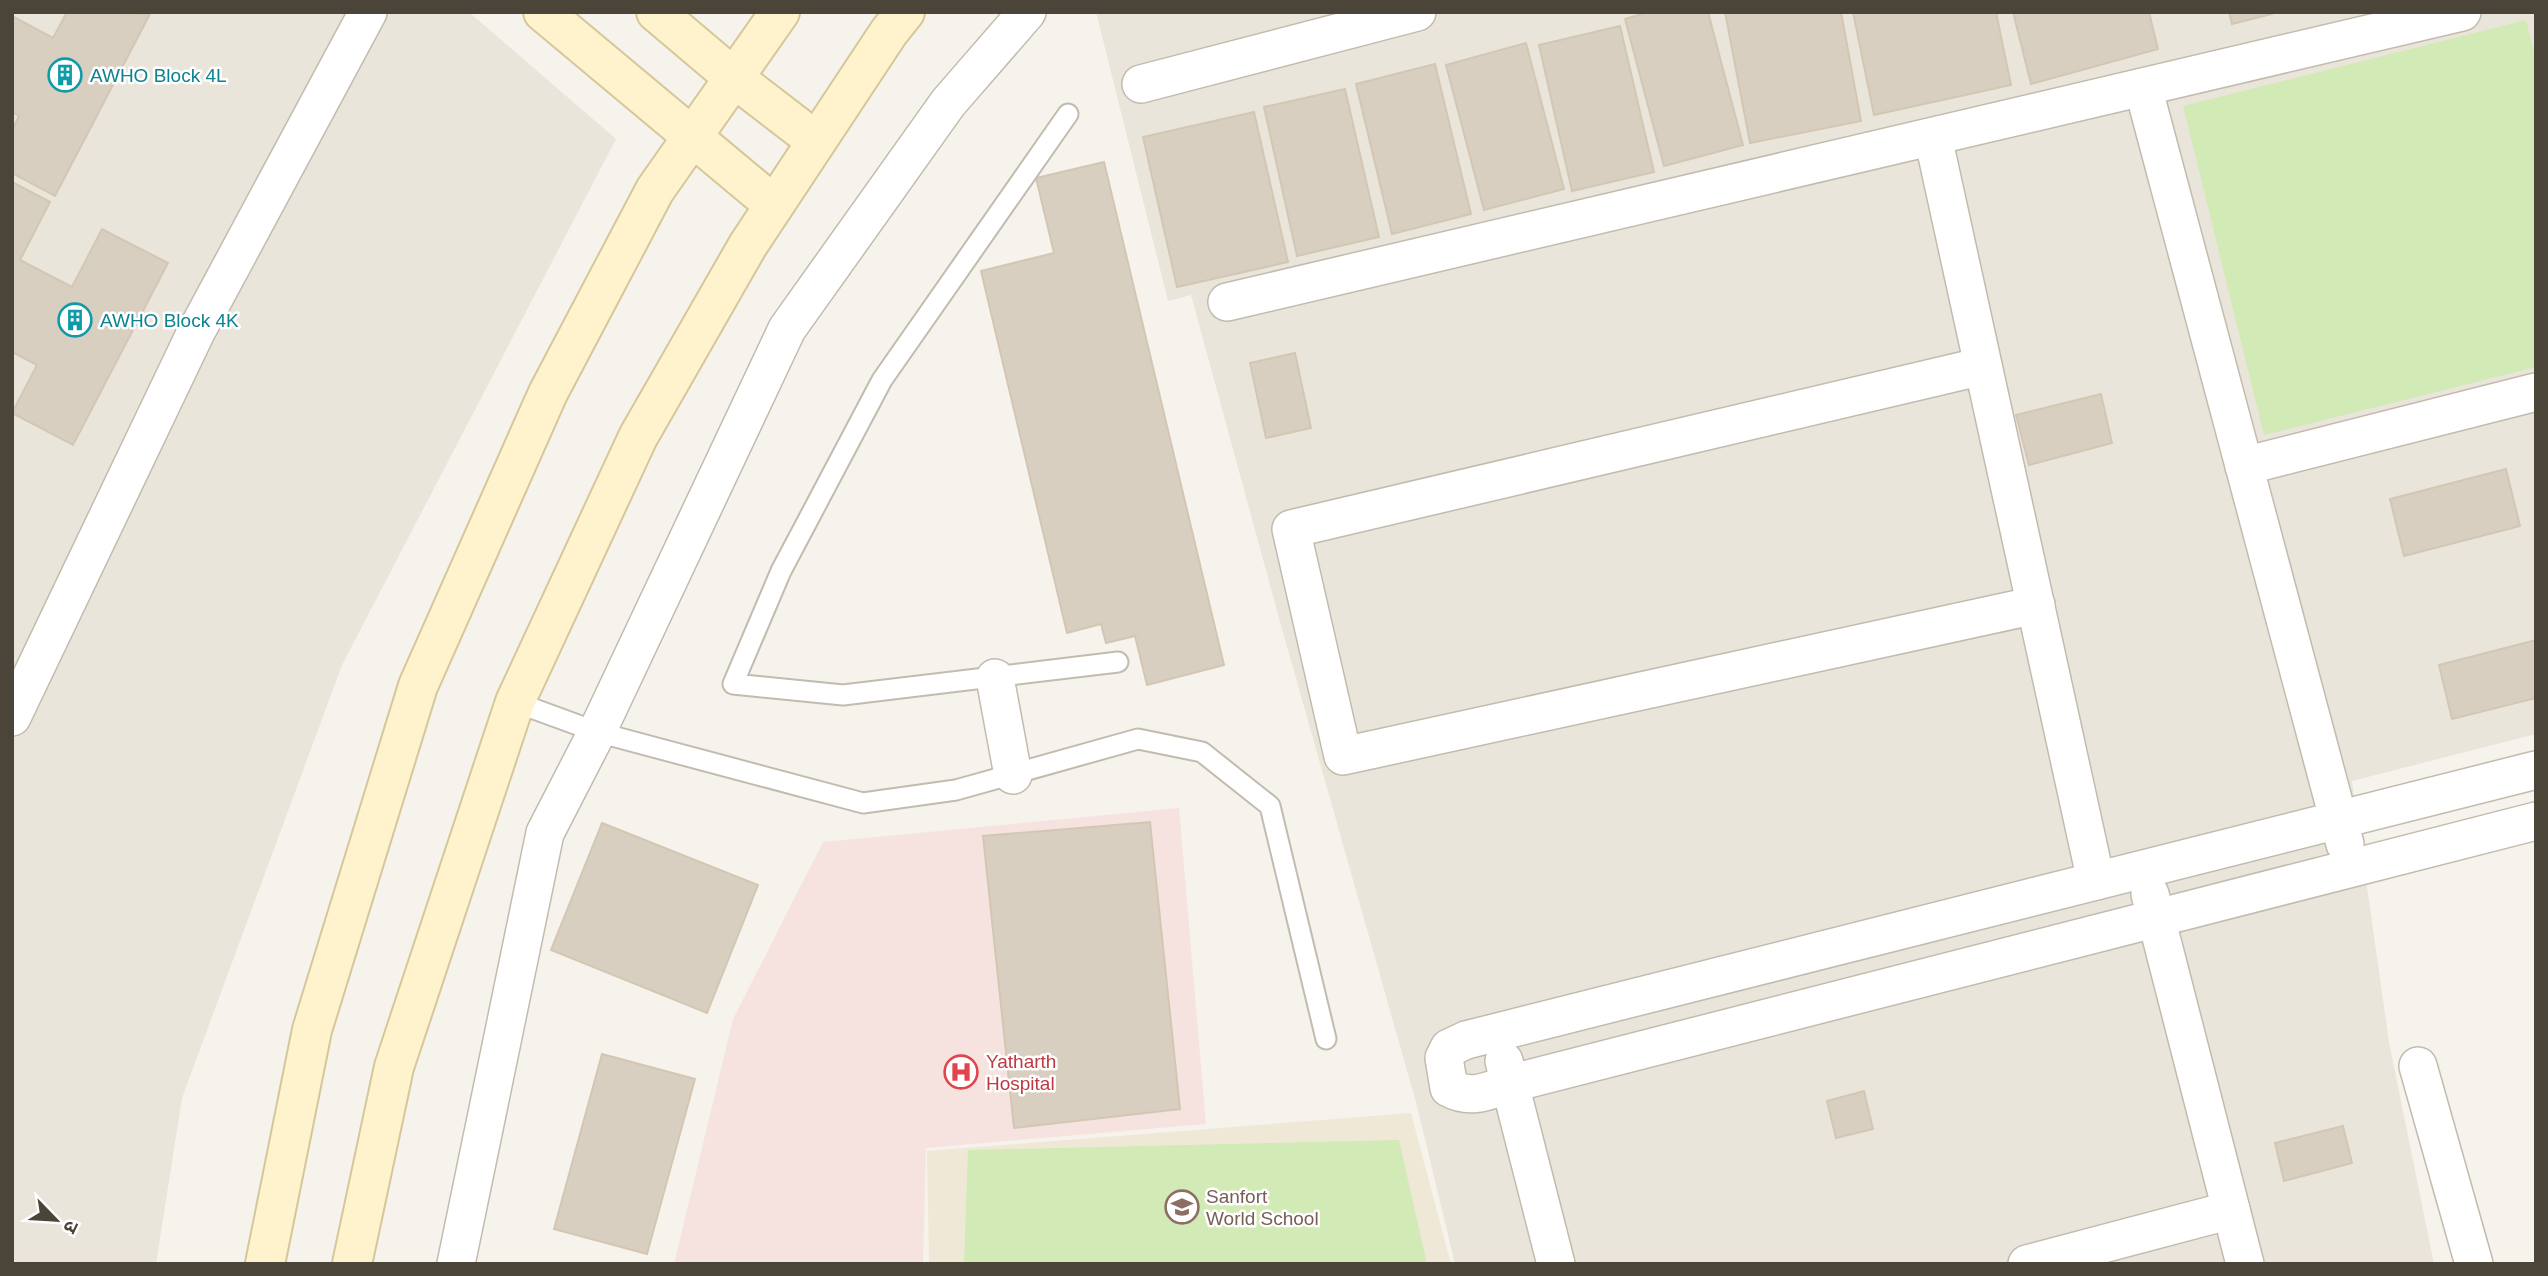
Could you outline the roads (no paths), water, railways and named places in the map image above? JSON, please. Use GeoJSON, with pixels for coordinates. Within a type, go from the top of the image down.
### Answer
{"type":"FeatureCollection","features":[{"type":"Feature","properties":{"kind":"street"},"geometry":{"type":"LineString","coordinates":[[12,718],[196,332],[368,12]]}},
{"type":"Feature","properties":{"kind":"street"},"geometry":{"type":"LineString","coordinates":[[543,12],[774,205]]}},
{"type":"Feature","properties":{"kind":"street"},"geometry":{"type":"LineString","coordinates":[[656,12],[734,78],[816,141]]}},
{"type":"Feature","properties":{"kind":"street"},"geometry":{"type":"LineString","coordinates":[[265,1264],[312,1030],[418,686],[548,393],[655,190],[780,12]]}},
{"type":"Feature","properties":{"kind":"street"},"geometry":{"type":"LineString","coordinates":[[352,1264],[394,1067],[515,702],[638,437],[748,244],[905,12]]}},
{"type":"Feature","properties":{"kind":"street"},"geometry":{"type":"LineString","coordinates":[[456,1264],[545,833],[597,732],[787,330],[948,103],[1027,12]]}},
{"type":"Feature","properties":{"kind":"street"},"geometry":{"type":"LineString","coordinates":[[1141,84],[1417,12]]}},
{"type":"Feature","properties":{"kind":"street"},"geometry":{"type":"LineString","coordinates":[[1227,302],[2462,12]]}},
{"type":"Feature","properties":{"kind":"street"},"geometry":{"type":"LineString","coordinates":[[2143,87],[2351,869]]}},
{"type":"Feature","properties":{"kind":"street"},"geometry":{"type":"LineString","coordinates":[[1933,137],[2096,881]]}},
{"type":"Feature","properties":{"kind":"street"},"geometry":{"type":"LineString","coordinates":[[1983,366],[1291,528],[1343,756],[2036,605]]}},
{"type":"Feature","properties":{"kind":"street"},"geometry":{"type":"LineString","coordinates":[[2244,466],[2536,392]]}},
{"type":"Feature","properties":{"kind":"street"},"geometry":{"type":"LineString","coordinates":[[995,678],[1013,775]]}},
{"type":"Feature","properties":{"kind":"street"},"geometry":{"type":"LineString","coordinates":[[2536,770],[1466,1041],[1449,1048],[1444,1058],[1449,1088],[1462,1095],[1475,1095],[2536,821]]}},
{"type":"Feature","properties":{"kind":"street"},"geometry":{"type":"LineString","coordinates":[[2145,869],[2155,919],[2245,1264]]}},
{"type":"Feature","properties":{"kind":"street"},"geometry":{"type":"LineString","coordinates":[[1498,1032],[1556,1264]]}},
{"type":"Feature","properties":{"kind":"street"},"geometry":{"type":"LineString","coordinates":[[2418,1066],[2474,1264]]}},
{"type":"Feature","properties":{"kind":"street"},"geometry":{"type":"LineString","coordinates":[[2027,1264],[2231,1210]]}},
{"type":"Feature","properties":{"kind":"lane"},"geometry":{"type":"LineString","coordinates":[[1068,114],[883,380],[781,571],[733,684],[843,695],[1118,662]]}},
{"type":"Feature","properties":{"kind":"lane"},"geometry":{"type":"LineString","coordinates":[[515,702],[597,732],[863,803],[956,790],[1138,739],[1202,752],[1270,806],[1326,1039]]}},
{"type":"Feature","properties":{"kind":"place","name":"AWHO Block 4L"},"geometry":{"type":"Point","coordinates":[65,75]}},
{"type":"Feature","properties":{"kind":"place","name":"AWHO Block 4K"},"geometry":{"type":"Point","coordinates":[75,320]}},
{"type":"Feature","properties":{"kind":"place","name":"Yatharth Hospital"},"geometry":{"type":"Point","coordinates":[961,1072]}},
{"type":"Feature","properties":{"kind":"place","name":"Sanfort World School"},"geometry":{"type":"Point","coordinates":[1182,1207]}}]}
